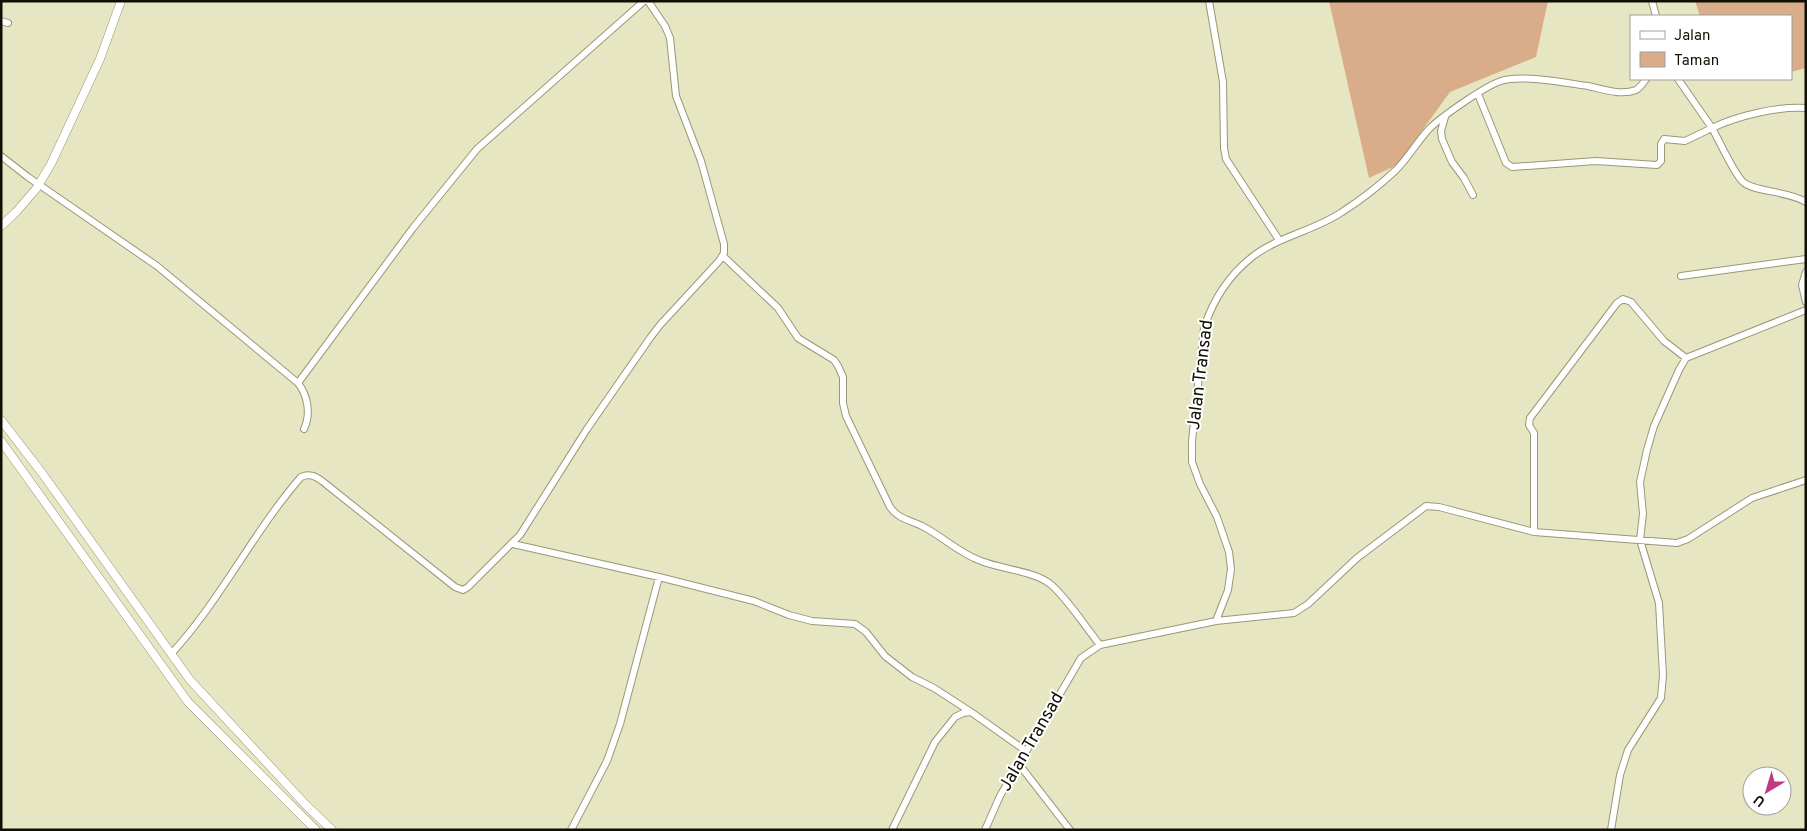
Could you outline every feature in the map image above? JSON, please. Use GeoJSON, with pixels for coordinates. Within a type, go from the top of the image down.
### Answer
{"type":"FeatureCollection","features":[{"type":"Feature","properties":{"kind":"street"},"geometry":{"type":"LineString","coordinates":[[1,226],[16,212],[38,184],[50,164],[100,59],[121,1]]}},
{"type":"Feature","properties":{"kind":"street"},"geometry":{"type":"LineString","coordinates":[[171,654],[192,631],[279,505],[301,477],[305,475],[313,476],[322,481],[455,587],[463,590],[468,587],[513,544],[587,429],[650,338],[723,256],[724,244],[701,161],[676,96],[670,38],[665,26],[646,1],[477,149],[413,228],[298,383]]}},
{"type":"Feature","properties":{"kind":"street"},"geometry":{"type":"LineString","coordinates":[[1209,1],[1223,82],[1224,148],[1226,159],[1279,240]]}},
{"type":"Feature","properties":{"kind":"street"},"geometry":{"type":"LineString","coordinates":[[1652,1],[1656,15]]}},
{"type":"Feature","properties":{"kind":"street","name":"Jalan Transad"},"geometry":{"type":"LineString","coordinates":[[985,830],[1000,796],[1018,763],[1081,658],[1100,645],[1216,621],[1228,590],[1232,569],[1229,552],[1218,517],[1200,484],[1192,462],[1192,441],[1204,328],[1209,311],[1230,277],[1252,257],[1279,240],[1318,226],[1342,212],[1394,172],[1406,160],[1429,129],[1478,94],[1501,81],[1530,79],[1626,92],[1636,90],[1645,80]]}},
{"type":"Feature","properties":{"kind":"street"},"geometry":{"type":"LineString","coordinates":[[1679,80],[1712,128],[1738,176],[1744,183],[1796,196],[1806,202]]}},
{"type":"Feature","properties":{"kind":"street"},"geometry":{"type":"LineString","coordinates":[[1478,94],[1506,163],[1512,167],[1596,161],[1657,165],[1661,161],[1661,144],[1664,139],[1685,142],[1712,128],[1753,114],[1806,108]]}},
{"type":"Feature","properties":{"kind":"street"},"geometry":{"type":"LineString","coordinates":[[1445,117],[1441,131],[1442,139],[1452,162],[1464,178],[1473,195]]}},
{"type":"Feature","properties":{"kind":"street"},"geometry":{"type":"LineString","coordinates":[[1,156],[38,184],[157,266],[238,331],[298,383],[304,391],[307,402],[307,420],[304,429]]}},
{"type":"Feature","properties":{"kind":"street"},"geometry":{"type":"LineString","coordinates":[[723,256],[778,308],[798,338],[834,360],[843,378],[843,403],[846,416],[890,507],[897,516],[923,526],[966,554],[981,561],[1040,578],[1050,584],[1100,645]]}},
{"type":"Feature","properties":{"kind":"street"},"geometry":{"type":"LineString","coordinates":[[1681,276],[1806,259]]}},
{"type":"Feature","properties":{"kind":"street"},"geometry":{"type":"LineString","coordinates":[[1806,272],[1802,280],[1802,290],[1806,302]]}},
{"type":"Feature","properties":{"kind":"street"},"geometry":{"type":"LineString","coordinates":[[1534,532],[1534,433],[1529,425],[1530,418],[1617,303],[1623,299],[1631,302],[1664,341],[1686,358]]}},
{"type":"Feature","properties":{"kind":"street"},"geometry":{"type":"LineString","coordinates":[[1611,830],[1620,775],[1628,750],[1661,698],[1663,675],[1659,603],[1640,540],[1643,514],[1640,482],[1654,426],[1686,358],[1806,310]]}},
{"type":"Feature","properties":{"kind":"street"},"geometry":{"type":"LineString","coordinates":[[1,420],[42,473],[190,680],[332,830]]}},
{"type":"Feature","properties":{"kind":"street"},"geometry":{"type":"LineString","coordinates":[[1,441],[188,702],[316,830]]}},
{"type":"Feature","properties":{"kind":"street"},"geometry":{"type":"LineString","coordinates":[[1216,621],[1294,613],[1308,604],[1357,558],[1426,506],[1439,507],[1534,532],[1677,542],[1683,541],[1752,498],[1806,480]]}},
{"type":"Feature","properties":{"kind":"street"},"geometry":{"type":"LineString","coordinates":[[513,544],[754,601],[812,622],[855,624],[866,632],[885,656],[912,677],[934,688],[972,712],[1026,750]]}},
{"type":"Feature","properties":{"kind":"street"},"geometry":{"type":"LineString","coordinates":[[572,830],[607,761],[620,724],[659,577]]}},
{"type":"Feature","properties":{"kind":"street"},"geometry":{"type":"LineString","coordinates":[[892,830],[935,742],[955,717],[963,712],[972,712]]}},
{"type":"Feature","properties":{"kind":"street"},"geometry":{"type":"LineString","coordinates":[[1018,763],[1070,830]]}},
{"type":"Feature","properties":{"kind":"green space"},"geometry":{"type":"Polygon","coordinates":[[[1329,1],[1548,1],[1536,57],[1450,92],[1397,165],[1369,178],[1329,1]]]}},
{"type":"Feature","properties":{"kind":"green space"},"geometry":{"type":"Polygon","coordinates":[[[1695,1],[1806,1],[1806,68],[1792,72],[1792,15],[1700,15],[1695,1]]]}}]}
